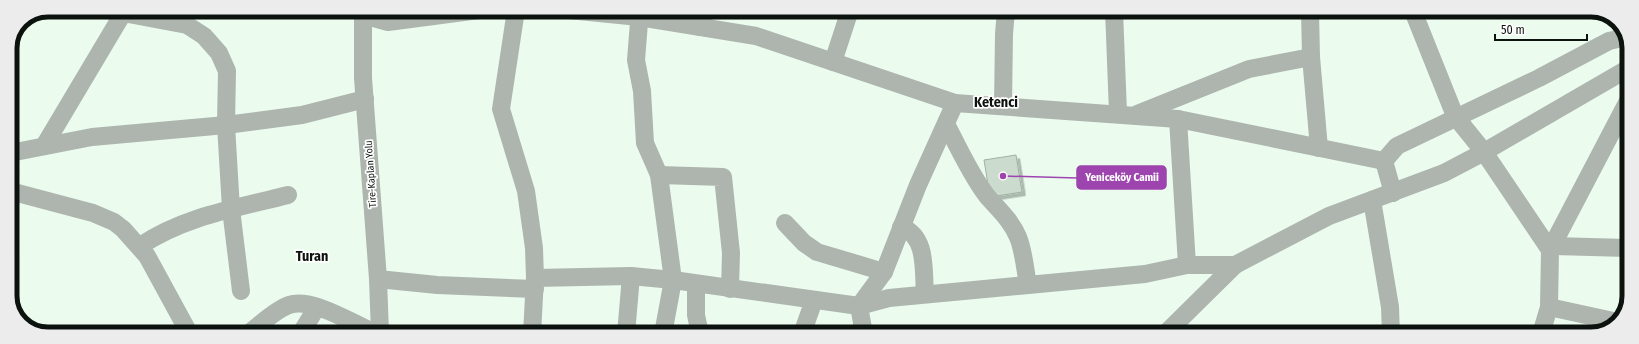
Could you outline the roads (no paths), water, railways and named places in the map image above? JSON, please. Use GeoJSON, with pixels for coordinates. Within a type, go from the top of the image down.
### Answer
{"type":"FeatureCollection","features":[{"type":"Feature","properties":{"kind":"street"},"geometry":{"type":"LineString","coordinates":[[44,146],[115,17]]}},
{"type":"Feature","properties":{"kind":"street"},"geometry":{"type":"LineString","coordinates":[[148,17],[187,25],[204,36],[219,53],[227,71],[226,125],[231,209],[241,291]]}},
{"type":"Feature","properties":{"kind":"street","name":"Tire-Kaplan Yolu"},"geometry":{"type":"LineString","coordinates":[[360,17],[378,279],[380,327]]}},
{"type":"Feature","properties":{"kind":"street"},"geometry":{"type":"LineString","coordinates":[[515,17],[502,109],[526,191],[534,248],[535,284],[532,327]]}},
{"type":"Feature","properties":{"kind":"street"},"geometry":{"type":"LineString","coordinates":[[640,17],[636,60],[642,90],[645,143],[659,175],[673,280],[664,327]]}},
{"type":"Feature","properties":{"kind":"street"},"geometry":{"type":"LineString","coordinates":[[654,17],[700,27],[756,36],[955,103],[1127,114],[1178,119],[1384,161]]}},
{"type":"Feature","properties":{"kind":"street"},"geometry":{"type":"LineString","coordinates":[[700,27],[704,17]]}},
{"type":"Feature","properties":{"kind":"street"},"geometry":{"type":"LineString","coordinates":[[833,62],[848,17]]}},
{"type":"Feature","properties":{"kind":"street"},"geometry":{"type":"LineString","coordinates":[[1003,106],[1005,17]]}},
{"type":"Feature","properties":{"kind":"street"},"geometry":{"type":"LineString","coordinates":[[1115,17],[1127,114]]}},
{"type":"Feature","properties":{"kind":"street"},"geometry":{"type":"LineString","coordinates":[[1310,17],[1311,57],[1319,148]]}},
{"type":"Feature","properties":{"kind":"street"},"geometry":{"type":"LineString","coordinates":[[1415,17],[1455,116],[1484,152],[1551,248]]}},
{"type":"Feature","properties":{"kind":"street"},"geometry":{"type":"LineString","coordinates":[[1384,161],[1397,146],[1455,116],[1539,78],[1609,41],[1620,38]]}},
{"type":"Feature","properties":{"kind":"street"},"geometry":{"type":"LineString","coordinates":[[1127,114],[1249,69],[1311,57]]}},
{"type":"Feature","properties":{"kind":"street"},"geometry":{"type":"LineString","coordinates":[[1172,327],[1235,265],[1329,216],[1444,173],[1484,152],[1622,72]]}},
{"type":"Feature","properties":{"kind":"street"},"geometry":{"type":"LineString","coordinates":[[17,152],[92,137],[226,125],[302,115],[365,99]]}},
{"type":"Feature","properties":{"kind":"street"},"geometry":{"type":"LineString","coordinates":[[863,327],[859,306],[884,272],[918,186],[955,103]]}},
{"type":"Feature","properties":{"kind":"street"},"geometry":{"type":"LineString","coordinates":[[1543,327],[1549,307],[1551,248],[1622,112]]}},
{"type":"Feature","properties":{"kind":"street"},"geometry":{"type":"LineString","coordinates":[[1178,119],[1187,265]]}},
{"type":"Feature","properties":{"kind":"street"},"geometry":{"type":"LineString","coordinates":[[946,124],[971,171],[988,196],[1006,217],[1017,236],[1022,249],[1028,285]]}},
{"type":"Feature","properties":{"kind":"street"},"geometry":{"type":"LineString","coordinates":[[1384,161],[1392,193]]}},
{"type":"Feature","properties":{"kind":"street"},"geometry":{"type":"LineString","coordinates":[[659,175],[723,177],[731,253],[730,289]]}},
{"type":"Feature","properties":{"kind":"street"},"geometry":{"type":"LineString","coordinates":[[17,194],[80,209],[104,217],[123,229],[140,246],[186,327]]}},
{"type":"Feature","properties":{"kind":"street"},"geometry":{"type":"LineString","coordinates":[[140,246],[156,236],[183,223],[288,195]]}},
{"type":"Feature","properties":{"kind":"street"},"geometry":{"type":"LineString","coordinates":[[1372,200],[1390,307],[1391,327]]}},
{"type":"Feature","properties":{"kind":"street"},"geometry":{"type":"LineString","coordinates":[[785,223],[804,243],[817,252],[884,272]]}},
{"type":"Feature","properties":{"kind":"street"},"geometry":{"type":"LineString","coordinates":[[902,227],[915,235],[921,247],[926,294]]}},
{"type":"Feature","properties":{"kind":"street"},"geometry":{"type":"LineString","coordinates":[[1551,248],[1622,248]]}},
{"type":"Feature","properties":{"kind":"street"},"geometry":{"type":"LineString","coordinates":[[378,279],[437,285],[535,284],[631,276],[673,280],[859,306],[889,298],[1146,274],[1187,265],[1235,265]]}},
{"type":"Feature","properties":{"kind":"street"},"geometry":{"type":"LineString","coordinates":[[627,327],[631,276]]}},
{"type":"Feature","properties":{"kind":"street"},"geometry":{"type":"LineString","coordinates":[[696,284],[696,315],[699,327]]}},
{"type":"Feature","properties":{"kind":"street"},"geometry":{"type":"LineString","coordinates":[[804,327],[814,300]]}},
{"type":"Feature","properties":{"kind":"street"},"geometry":{"type":"LineString","coordinates":[[258,327],[290,305],[302,303],[317,307],[360,327]]}},
{"type":"Feature","properties":{"kind":"street"},"geometry":{"type":"LineString","coordinates":[[305,327],[317,307]]}},
{"type":"Feature","properties":{"kind":"street"},"geometry":{"type":"LineString","coordinates":[[1549,307],[1611,320]]}},
{"type":"Feature","properties":{"kind":"place","name":"Yeniceköy Camii"},"geometry":{"type":"Point","coordinates":[1003,176]}},
{"type":"Feature","properties":{"kind":"district","name":"Ketenci"},"geometry":{"type":"Point","coordinates":[996,102]}},
{"type":"Feature","properties":{"kind":"district","name":"Turan"},"geometry":{"type":"Point","coordinates":[312,256]}}]}
